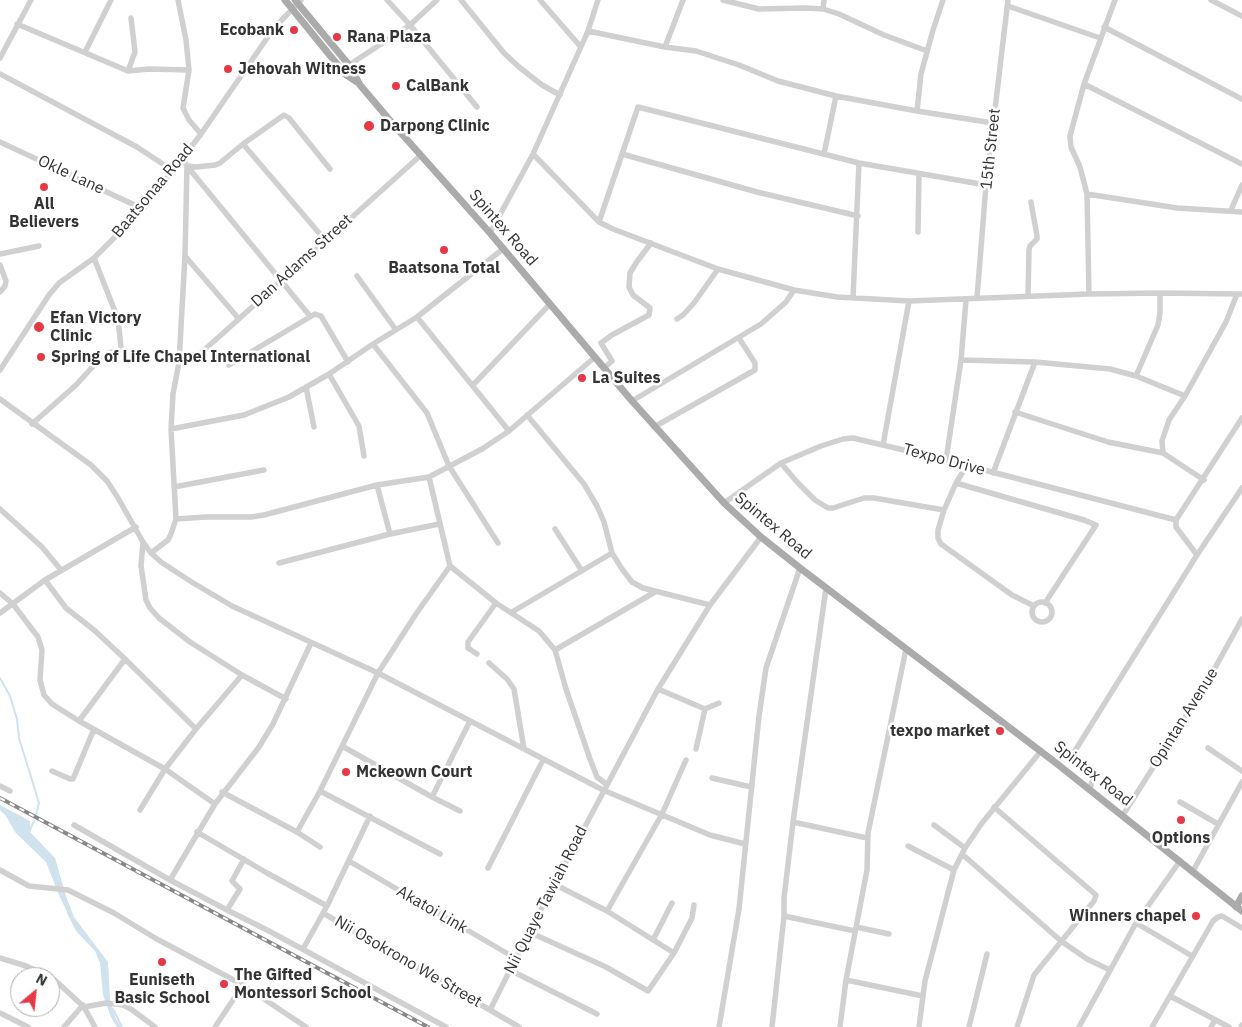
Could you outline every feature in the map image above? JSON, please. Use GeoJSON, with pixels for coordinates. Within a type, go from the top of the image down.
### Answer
{"type":"FeatureCollection","features":[{"type":"Feature","properties":{"kind":"main road","name":"Spintex Road"},"geometry":{"type":"LineString","coordinates":[[285,0],[345,74],[360,85],[490,233],[632,402],[724,503],[800,568],[1123,815],[1239,909]]}},
{"type":"Feature","properties":{"kind":"main road","name":"Spintex Road"},"geometry":{"type":"LineString","coordinates":[[298,1],[349,64],[360,85]]}},
{"type":"Feature","properties":{"kind":"main road"},"geometry":{"type":"LineString","coordinates":[[1239,909],[1242,896]]}},
{"type":"Feature","properties":{"kind":"street"},"geometry":{"type":"LineString","coordinates":[[0,58],[30,0]]}},
{"type":"Feature","properties":{"kind":"street"},"geometry":{"type":"LineString","coordinates":[[85,52],[111,0]]}},
{"type":"Feature","properties":{"kind":"street"},"geometry":{"type":"LineString","coordinates":[[178,0],[186,40],[189,70],[183,108],[188,120],[201,134]]}},
{"type":"Feature","properties":{"kind":"street"},"geometry":{"type":"LineString","coordinates":[[387,0],[410,25],[477,107]]}},
{"type":"Feature","properties":{"kind":"street"},"geometry":{"type":"LineString","coordinates":[[349,64],[410,25],[437,0]]}},
{"type":"Feature","properties":{"kind":"street"},"geometry":{"type":"LineString","coordinates":[[460,0],[514,62],[542,85],[560,95]]}},
{"type":"Feature","properties":{"kind":"street"},"geometry":{"type":"LineString","coordinates":[[540,0],[580,46]]}},
{"type":"Feature","properties":{"kind":"street"},"geometry":{"type":"LineString","coordinates":[[490,233],[533,154],[588,31],[598,0]]}},
{"type":"Feature","properties":{"kind":"street"},"geometry":{"type":"LineString","coordinates":[[665,47],[682,0]]}},
{"type":"Feature","properties":{"kind":"street"},"geometry":{"type":"LineString","coordinates":[[723,0],[759,9],[823,9],[927,51]]}},
{"type":"Feature","properties":{"kind":"street"},"geometry":{"type":"LineString","coordinates":[[823,9],[824,0]]}},
{"type":"Feature","properties":{"kind":"street"},"geometry":{"type":"LineString","coordinates":[[918,111],[922,74],[927,51],[943,0]]}},
{"type":"Feature","properties":{"kind":"street"},"geometry":{"type":"LineString","coordinates":[[1089,294],[1087,194],[1080,167],[1071,147],[1070,136],[1084,84],[1114,0]]}},
{"type":"Feature","properties":{"kind":"street"},"geometry":{"type":"LineString","coordinates":[[1211,0],[1242,16]]}},
{"type":"Feature","properties":{"kind":"street","name":"Baatsonaa Road"},"geometry":{"type":"LineString","coordinates":[[0,370],[49,295],[59,283],[94,258],[143,208],[201,134],[274,28],[298,1]]}},
{"type":"Feature","properties":{"kind":"street"},"geometry":{"type":"LineString","coordinates":[[1008,3],[1100,38]]}},
{"type":"Feature","properties":{"kind":"street","name":"15th Street"},"geometry":{"type":"LineString","coordinates":[[977,298],[986,185],[1008,3]]}},
{"type":"Feature","properties":{"kind":"street"},"geometry":{"type":"LineString","coordinates":[[128,71],[135,52],[131,18]]}},
{"type":"Feature","properties":{"kind":"street"},"geometry":{"type":"LineString","coordinates":[[17,24],[128,71],[149,69],[189,70]]}},
{"type":"Feature","properties":{"kind":"street"},"geometry":{"type":"LineString","coordinates":[[1104,27],[1242,99]]}},
{"type":"Feature","properties":{"kind":"street"},"geometry":{"type":"LineString","coordinates":[[588,31],[665,47],[696,51],[778,81],[836,96],[994,123]]}},
{"type":"Feature","properties":{"kind":"street"},"geometry":{"type":"LineString","coordinates":[[0,74],[137,147],[172,170]]}},
{"type":"Feature","properties":{"kind":"street"},"geometry":{"type":"LineString","coordinates":[[1084,84],[1242,164]]}},
{"type":"Feature","properties":{"kind":"street"},"geometry":{"type":"LineString","coordinates":[[824,154],[836,96]]}},
{"type":"Feature","properties":{"kind":"street"},"geometry":{"type":"LineString","coordinates":[[599,222],[638,107],[859,163],[986,185]]}},
{"type":"Feature","properties":{"kind":"street"},"geometry":{"type":"LineString","coordinates":[[187,166],[216,165],[280,117],[287,115],[330,169]]}},
{"type":"Feature","properties":{"kind":"street","name":"Okle Lane"},"geometry":{"type":"LineString","coordinates":[[0,142],[143,208]]}},
{"type":"Feature","properties":{"kind":"street"},"geometry":{"type":"LineString","coordinates":[[243,144],[325,240]]}},
{"type":"Feature","properties":{"kind":"street"},"geometry":{"type":"LineString","coordinates":[[533,154],[599,222],[718,269],[794,290],[853,298],[909,301],[1089,294],[1240,294],[1185,396],[1169,420],[1164,433],[1163,453]]}},
{"type":"Feature","properties":{"kind":"street"},"geometry":{"type":"LineString","coordinates":[[622,154],[757,192],[858,216]]}},
{"type":"Feature","properties":{"kind":"street","name":"Dan Adams Street"},"geometry":{"type":"LineString","coordinates":[[179,362],[201,353],[421,155]]}},
{"type":"Feature","properties":{"kind":"street"},"geometry":{"type":"LineString","coordinates":[[182,157],[187,166],[310,316]]}},
{"type":"Feature","properties":{"kind":"street"},"geometry":{"type":"LineString","coordinates":[[853,298],[859,163]]}},
{"type":"Feature","properties":{"kind":"street"},"geometry":{"type":"LineString","coordinates":[[151,553],[168,540],[172,534],[176,519],[171,429],[173,394],[179,362],[185,256],[187,166]]}},
{"type":"Feature","properties":{"kind":"street"},"geometry":{"type":"LineString","coordinates":[[918,232],[919,174]]}},
{"type":"Feature","properties":{"kind":"street"},"geometry":{"type":"LineString","coordinates":[[1230,210],[1242,185]]}},
{"type":"Feature","properties":{"kind":"street"},"geometry":{"type":"LineString","coordinates":[[1087,194],[1177,208],[1242,212]]}},
{"type":"Feature","properties":{"kind":"street"},"geometry":{"type":"LineString","coordinates":[[1028,296],[1028,250],[1037,236],[1031,202]]}},
{"type":"Feature","properties":{"kind":"street"},"geometry":{"type":"LineString","coordinates":[[604,368],[612,361],[601,343],[649,315],[650,308],[633,295],[629,286],[630,273],[651,243]]}},
{"type":"Feature","properties":{"kind":"street"},"geometry":{"type":"LineString","coordinates":[[0,254],[39,246]]}},
{"type":"Feature","properties":{"kind":"street"},"geometry":{"type":"LineString","coordinates":[[171,429],[244,415],[289,397],[329,374],[418,317],[503,249]]}},
{"type":"Feature","properties":{"kind":"street"},"geometry":{"type":"LineString","coordinates":[[185,256],[239,319]]}},
{"type":"Feature","properties":{"kind":"street"},"geometry":{"type":"LineString","coordinates":[[32,424],[76,385],[96,363],[108,353],[118,351],[121,348],[118,319],[94,258]]}},
{"type":"Feature","properties":{"kind":"street"},"geometry":{"type":"LineString","coordinates":[[0,265],[6,281],[5,286],[0,292]]}},
{"type":"Feature","properties":{"kind":"street"},"geometry":{"type":"LineString","coordinates":[[677,319],[694,303],[718,269]]}},
{"type":"Feature","properties":{"kind":"street"},"geometry":{"type":"LineString","coordinates":[[357,276],[396,330]]}},
{"type":"Feature","properties":{"kind":"street"},"geometry":{"type":"LineString","coordinates":[[632,402],[739,338],[774,314],[786,302],[794,290]]}},
{"type":"Feature","properties":{"kind":"street"},"geometry":{"type":"LineString","coordinates":[[1136,376],[1158,324],[1160,293]]}},
{"type":"Feature","properties":{"kind":"street"},"geometry":{"type":"LineString","coordinates":[[946,460],[961,360],[966,300]]}},
{"type":"Feature","properties":{"kind":"street"},"geometry":{"type":"LineString","coordinates":[[883,444],[909,301]]}},
{"type":"Feature","properties":{"kind":"street"},"geometry":{"type":"LineString","coordinates":[[473,385],[550,304]]}},
{"type":"Feature","properties":{"kind":"street"},"geometry":{"type":"LineString","coordinates":[[229,365],[315,314],[321,316],[348,362]]}},
{"type":"Feature","properties":{"kind":"street"},"geometry":{"type":"LineString","coordinates":[[418,317],[508,431]]}},
{"type":"Feature","properties":{"kind":"street"},"geometry":{"type":"LineString","coordinates":[[654,427],[754,370],[755,363],[739,338]]}},
{"type":"Feature","properties":{"kind":"street"},"geometry":{"type":"LineString","coordinates":[[374,344],[427,413],[449,466],[498,543]]}},
{"type":"Feature","properties":{"kind":"street"},"geometry":{"type":"LineString","coordinates":[[176,519],[264,515],[377,486],[428,477],[482,449],[508,431],[595,357]]}},
{"type":"Feature","properties":{"kind":"street"},"geometry":{"type":"LineString","coordinates":[[961,360],[1035,362],[1110,369],[1136,376],[1185,396]]}},
{"type":"Feature","properties":{"kind":"street"},"geometry":{"type":"LineString","coordinates":[[993,473],[1035,362]]}},
{"type":"Feature","properties":{"kind":"street"},"geometry":{"type":"LineString","coordinates":[[329,374],[358,426],[364,456]]}},
{"type":"Feature","properties":{"kind":"street"},"geometry":{"type":"LineString","coordinates":[[306,387],[314,427]]}},
{"type":"Feature","properties":{"kind":"street"},"geometry":{"type":"LineString","coordinates":[[0,399],[91,466],[107,481],[151,553],[232,606],[378,673],[543,760],[710,835],[745,844]]}},
{"type":"Feature","properties":{"kind":"street"},"geometry":{"type":"LineString","coordinates":[[1015,412],[1108,442],[1163,453],[1204,480]]}},
{"type":"Feature","properties":{"kind":"street"},"geometry":{"type":"LineString","coordinates":[[527,415],[584,484],[604,522],[612,553],[632,582],[655,592],[710,605]]}},
{"type":"Feature","properties":{"kind":"street"},"geometry":{"type":"LineString","coordinates":[[1197,555],[1176,527],[1176,520],[1204,480],[1242,418]]}},
{"type":"Feature","properties":{"kind":"street","name":"Texpo Drive"},"geometry":{"type":"LineString","coordinates":[[724,503],[781,463],[822,446],[843,439],[853,438],[967,465],[1176,520]]}},
{"type":"Feature","properties":{"kind":"street"},"geometry":{"type":"LineString","coordinates":[[781,463],[809,494],[828,508],[864,498],[874,498],[944,510]]}},
{"type":"Feature","properties":{"kind":"street"},"geometry":{"type":"LineString","coordinates":[[967,465],[944,510],[938,530],[938,538],[941,544],[1012,595],[1034,606]]}},
{"type":"Feature","properties":{"kind":"street"},"geometry":{"type":"LineString","coordinates":[[174,487],[264,470]]}},
{"type":"Feature","properties":{"kind":"street"},"geometry":{"type":"LineString","coordinates":[[428,477],[450,566],[496,603],[539,631],[555,650],[590,759],[597,777],[604,787]]}},
{"type":"Feature","properties":{"kind":"street"},"geometry":{"type":"LineString","coordinates":[[956,484],[1096,525],[1045,603]]}},
{"type":"Feature","properties":{"kind":"street"},"geometry":{"type":"LineString","coordinates":[[377,486],[390,534]]}},
{"type":"Feature","properties":{"kind":"street"},"geometry":{"type":"LineString","coordinates":[[1090,790],[1092,774],[1073,754],[1197,555],[1242,488]]}},
{"type":"Feature","properties":{"kind":"street"},"geometry":{"type":"LineString","coordinates":[[0,509],[42,547],[61,570]]}},
{"type":"Feature","properties":{"kind":"street"},"geometry":{"type":"LineString","coordinates":[[279,564],[390,534],[439,524]]}},
{"type":"Feature","properties":{"kind":"street"},"geometry":{"type":"LineString","coordinates":[[0,613],[45,580],[136,527]]}},
{"type":"Feature","properties":{"kind":"street"},"geometry":{"type":"LineString","coordinates":[[555,529],[582,571]]}},
{"type":"Feature","properties":{"kind":"street","name":"Nii Quaye Tawiah Road"},"geometry":{"type":"LineString","coordinates":[[490,1010],[604,787],[658,689],[710,605],[762,537]]}},
{"type":"Feature","properties":{"kind":"street"},"geometry":{"type":"LineString","coordinates":[[143,542],[141,566],[146,600],[159,618],[190,642],[242,675],[286,699]]}},
{"type":"Feature","properties":{"kind":"street"},"geometry":{"type":"LineString","coordinates":[[512,612],[612,553]]}},
{"type":"Feature","properties":{"kind":"street"},"geometry":{"type":"LineString","coordinates":[[296,832],[320,791],[378,673],[450,566]]}},
{"type":"Feature","properties":{"kind":"street"},"geometry":{"type":"LineString","coordinates":[[719,1027],[740,909],[758,716],[766,668],[800,568]]}},
{"type":"Feature","properties":{"kind":"street"},"geometry":{"type":"LineString","coordinates":[[45,580],[66,608],[126,659],[196,729]]}},
{"type":"Feature","properties":{"kind":"street"},"geometry":{"type":"LineString","coordinates":[[772,1027],[793,822],[826,588]]}},
{"type":"Feature","properties":{"kind":"street"},"geometry":{"type":"LineString","coordinates":[[555,650],[655,592]]}},
{"type":"Feature","properties":{"kind":"street"},"geometry":{"type":"LineString","coordinates":[[0,593],[13,604],[38,637],[42,650],[40,680],[44,695],[52,704],[94,730],[165,769],[214,804]]}},
{"type":"Feature","properties":{"kind":"street"},"geometry":{"type":"LineString","coordinates":[[477,654],[467,645],[496,603]]}},
{"type":"Feature","properties":{"kind":"street"},"geometry":{"type":"LineString","coordinates":[[1038,603],[1045,603],[1051,610],[1051,615],[1041,622],[1034,618],[1032,614],[1034,606],[1038,603]]}},
{"type":"Feature","properties":{"kind":"street","name":"Opintan Avenue"},"geometry":{"type":"LineString","coordinates":[[1123,815],[1206,684],[1242,619]]}},
{"type":"Feature","properties":{"kind":"street"},"geometry":{"type":"LineString","coordinates":[[170,880],[222,792],[259,747],[286,699],[311,643]]}},
{"type":"Feature","properties":{"kind":"street"},"geometry":{"type":"LineString","coordinates":[[840,1027],[846,980],[867,870],[867,838],[906,649]]}},
{"type":"Feature","properties":{"kind":"street"},"geometry":{"type":"LineString","coordinates":[[79,721],[126,659]]}},
{"type":"Feature","properties":{"kind":"street"},"geometry":{"type":"LineString","coordinates":[[489,663],[507,679],[514,689],[524,750]]}},
{"type":"Feature","properties":{"kind":"street"},"geometry":{"type":"LineString","coordinates":[[140,810],[165,769],[242,675]]}},
{"type":"Feature","properties":{"kind":"street"},"geometry":{"type":"LineString","coordinates":[[658,689],[705,709],[719,703]]}},
{"type":"Feature","properties":{"kind":"street"},"geometry":{"type":"LineString","coordinates":[[696,749],[705,709]]}},
{"type":"Feature","properties":{"kind":"street"},"geometry":{"type":"LineString","coordinates":[[432,797],[470,721]]}},
{"type":"Feature","properties":{"kind":"street"},"geometry":{"type":"LineString","coordinates":[[52,771],[73,779],[94,730]]}},
{"type":"Feature","properties":{"kind":"street"},"geometry":{"type":"LineString","coordinates":[[342,746],[460,811]]}},
{"type":"Feature","properties":{"kind":"street"},"geometry":{"type":"LineString","coordinates":[[1208,748],[1242,771]]}},
{"type":"Feature","properties":{"kind":"street"},"geometry":{"type":"LineString","coordinates":[[919,1027],[933,947],[954,870],[963,851],[994,807],[1041,752]]}},
{"type":"Feature","properties":{"kind":"street"},"geometry":{"type":"LineString","coordinates":[[488,868],[543,760]]}},
{"type":"Feature","properties":{"kind":"street"},"geometry":{"type":"LineString","coordinates":[[607,911],[662,814],[686,760]]}},
{"type":"Feature","properties":{"kind":"street"},"geometry":{"type":"LineString","coordinates":[[712,778],[751,787]]}},
{"type":"Feature","properties":{"kind":"street"},"geometry":{"type":"LineString","coordinates":[[1193,871],[1242,782]]}},
{"type":"Feature","properties":{"kind":"street"},"geometry":{"type":"LineString","coordinates":[[0,786],[10,791]]}},
{"type":"Feature","properties":{"kind":"street"},"geometry":{"type":"LineString","coordinates":[[320,791],[440,854]]}},
{"type":"Feature","properties":{"kind":"street"},"geometry":{"type":"LineString","coordinates":[[222,792],[296,832],[320,848]]}},
{"type":"Feature","properties":{"kind":"street"},"geometry":{"type":"LineString","coordinates":[[1180,802],[1218,824]]}},
{"type":"Feature","properties":{"kind":"street"},"geometry":{"type":"LineString","coordinates":[[994,807],[1096,895],[1094,901],[1034,975],[1017,1027]]}},
{"type":"Feature","properties":{"kind":"street"},"geometry":{"type":"LineString","coordinates":[[303,949],[324,913],[370,816]]}},
{"type":"Feature","properties":{"kind":"street"},"geometry":{"type":"LineString","coordinates":[[793,822],[867,838]]}},
{"type":"Feature","properties":{"kind":"street"},"geometry":{"type":"LineString","coordinates":[[74,825],[170,880],[269,930],[446,1027]]}},
{"type":"Feature","properties":{"kind":"street"},"geometry":{"type":"LineString","coordinates":[[934,825],[1061,941],[1087,959],[1110,970]]}},
{"type":"Feature","properties":{"kind":"street"},"geometry":{"type":"LineString","coordinates":[[197,832],[267,874],[327,906]]}},
{"type":"Feature","properties":{"kind":"street"},"geometry":{"type":"LineString","coordinates":[[908,846],[954,870]]}},
{"type":"Feature","properties":{"kind":"street"},"geometry":{"type":"LineString","coordinates":[[227,910],[240,888],[232,881],[244,859]]}},
{"type":"Feature","properties":{"kind":"street","name":"Akatoi Link"},"geometry":{"type":"LineString","coordinates":[[350,861],[515,958]]}},
{"type":"Feature","properties":{"kind":"street"},"geometry":{"type":"LineString","coordinates":[[1079,1027],[1136,923],[1180,861]]}},
{"type":"Feature","properties":{"kind":"street"},"geometry":{"type":"LineString","coordinates":[[0,870],[29,886],[68,890],[114,913],[155,938],[243,985],[306,1027]]}},
{"type":"Feature","properties":{"kind":"street"},"geometry":{"type":"LineString","coordinates":[[554,884],[607,911],[674,953]]}},
{"type":"Feature","properties":{"kind":"street"},"geometry":{"type":"LineString","coordinates":[[653,940],[672,903]]}},
{"type":"Feature","properties":{"kind":"street"},"geometry":{"type":"LineString","coordinates":[[529,932],[606,967],[646,991],[650,989],[674,953],[692,918],[694,905]]}},
{"type":"Feature","properties":{"kind":"street","name":"Nii Osokrono We Street"},"geometry":{"type":"LineString","coordinates":[[324,913],[519,1027]]}},
{"type":"Feature","properties":{"kind":"street"},"geometry":{"type":"LineString","coordinates":[[784,916],[889,934]]}},
{"type":"Feature","properties":{"kind":"street"},"geometry":{"type":"LineString","coordinates":[[1152,1027],[1212,921],[1222,916],[1242,928]]}},
{"type":"Feature","properties":{"kind":"street"},"geometry":{"type":"LineString","coordinates":[[1136,923],[1192,956]]}},
{"type":"Feature","properties":{"kind":"street"},"geometry":{"type":"LineString","coordinates":[[969,1027],[987,954]]}},
{"type":"Feature","properties":{"kind":"street"},"geometry":{"type":"LineString","coordinates":[[0,958],[28,967]]}},
{"type":"Feature","properties":{"kind":"street"},"geometry":{"type":"LineString","coordinates":[[510,970],[597,1014]]}},
{"type":"Feature","properties":{"kind":"street"},"geometry":{"type":"LineString","coordinates":[[846,980],[923,996]]}},
{"type":"Feature","properties":{"kind":"street"},"geometry":{"type":"LineString","coordinates":[[60,985],[84,1006],[95,1027]]}},
{"type":"Feature","properties":{"kind":"street"},"geometry":{"type":"LineString","coordinates":[[215,1027],[243,985]]}},
{"type":"Feature","properties":{"kind":"street"},"geometry":{"type":"LineString","coordinates":[[1170,996],[1229,1027]]}},
{"type":"Feature","properties":{"kind":"street"},"geometry":{"type":"LineString","coordinates":[[64,1027],[84,1006],[106,1004],[123,1005],[155,1027]]}},
{"type":"Feature","properties":{"kind":"street"},"geometry":{"type":"LineString","coordinates":[[0,1013],[28,1027]]}},
{"type":"Feature","properties":{"kind":"street"},"geometry":{"type":"LineString","coordinates":[[1211,1027],[1215,1020]]}},
{"type":"Feature","properties":{"kind":"water"},"geometry":{"type":"Polygon","coordinates":[[[0,805],[30,821],[30,832],[55,858],[74,917],[108,962],[110,999],[115,1017],[121,1027],[117,1027],[111,1017],[103,995],[100,963],[95,951],[76,931],[46,862],[15,832],[6,816],[0,810],[0,805]]]}},
{"type":"Feature","properties":{"kind":"waterway"},"geometry":{"type":"LineString","coordinates":[[0,678],[10,696],[17,719],[19,738],[39,803],[36,815]]}},
{"type":"Feature","properties":{"kind":"waterway"},"geometry":{"type":"LineString","coordinates":[[29,832],[34,821]]}},
{"type":"Feature","properties":{"kind":"waterway"},"geometry":{"type":"LineString","coordinates":[[68,913],[75,926]]}},
{"type":"Feature","properties":{"kind":"waterway"},"geometry":{"type":"LineString","coordinates":[[113,1009],[122,1027]]}},
{"type":"Feature","properties":{"kind":"railway"},"geometry":{"type":"LineString","coordinates":[[0,798],[428,1027]]}},
{"type":"Feature","properties":{"kind":"place","name":"Ecobank"},"geometry":{"type":"Point","coordinates":[294,30]}},
{"type":"Feature","properties":{"kind":"place","name":"Rana Plaza"},"geometry":{"type":"Point","coordinates":[337,37]}},
{"type":"Feature","properties":{"kind":"place","name":"Jehovah Witness"},"geometry":{"type":"Point","coordinates":[228,69]}},
{"type":"Feature","properties":{"kind":"place","name":"CalBank"},"geometry":{"type":"Point","coordinates":[396,86]}},
{"type":"Feature","properties":{"kind":"place","name":"Darpong Clinic"},"geometry":{"type":"Point","coordinates":[369,126]}},
{"type":"Feature","properties":{"kind":"place","name":"All Believers"},"geometry":{"type":"Point","coordinates":[44,187]}},
{"type":"Feature","properties":{"kind":"place","name":"Baatsona Total"},"geometry":{"type":"Point","coordinates":[444,250]}},
{"type":"Feature","properties":{"kind":"place","name":"Efan Victory Clinic"},"geometry":{"type":"Point","coordinates":[39,327]}},
{"type":"Feature","properties":{"kind":"place","name":"Spring of Life Chapel International"},"geometry":{"type":"Point","coordinates":[41,357]}},
{"type":"Feature","properties":{"kind":"place","name":"La Suites"},"geometry":{"type":"Point","coordinates":[582,378]}},
{"type":"Feature","properties":{"kind":"place","name":"texpo market"},"geometry":{"type":"Point","coordinates":[1000,731]}},
{"type":"Feature","properties":{"kind":"place","name":"Mckeown Court"},"geometry":{"type":"Point","coordinates":[346,772]}},
{"type":"Feature","properties":{"kind":"place","name":"Options"},"geometry":{"type":"Point","coordinates":[1181,820]}},
{"type":"Feature","properties":{"kind":"place","name":"Winners chapel"},"geometry":{"type":"Point","coordinates":[1196,916]}},
{"type":"Feature","properties":{"kind":"place","name":"Euniseth Basic School"},"geometry":{"type":"Point","coordinates":[162,962]}},
{"type":"Feature","properties":{"kind":"place","name":"The Gifted Montessori School"},"geometry":{"type":"Point","coordinates":[224,984]}}]}
